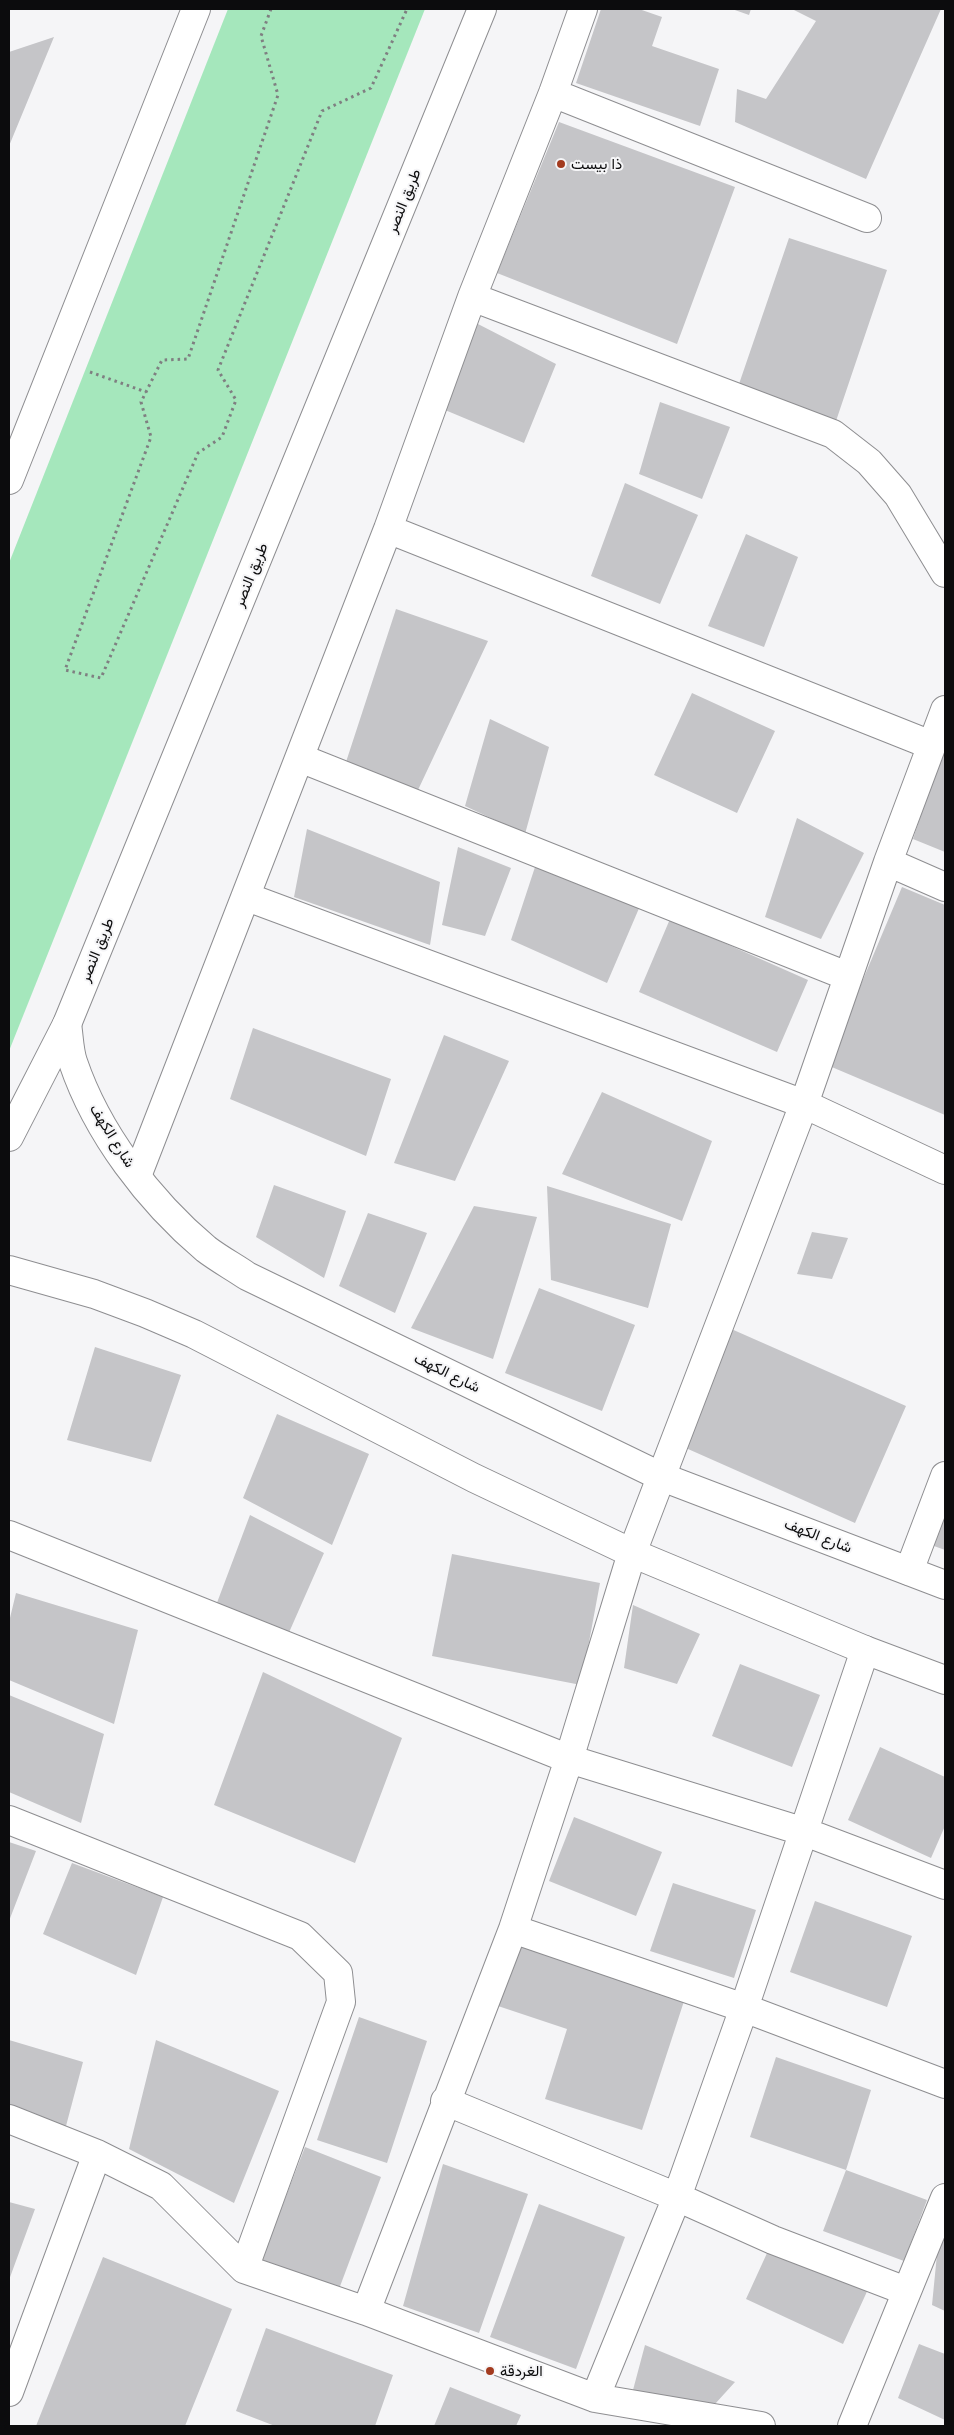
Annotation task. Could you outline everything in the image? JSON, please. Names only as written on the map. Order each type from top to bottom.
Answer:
[{"type":"street","points":[[11,468],[196,9]]},
{"type":"street","name":"طريق النصر","points":[[9,1137],[67,1024],[482,9]]},
{"type":"street","points":[[137,1176],[247,897],[388,528],[472,297],[583,9]]},
{"type":"street","points":[[552,93],[867,218]]},
{"type":"street","points":[[472,297],[833,434],[869,462],[898,495],[945,573]]},
{"type":"street","points":[[388,528],[931,745]]},
{"type":"street","points":[[366,2311],[445,2101],[513,1929],[569,1759],[632,1553],[804,1104],[847,976],[945,710]]},
{"type":"street","points":[[300,758],[847,976]]},
{"type":"street","points":[[888,862],[945,887]]},
{"type":"street","points":[[247,897],[804,1104],[945,1170]]},
{"type":"street","name":"شارع الكهف","points":[[67,1024],[73,1061],[90,1101],[112,1140],[137,1176],[170,1215],[201,1244],[247,1276],[662,1477],[945,1585]]},
{"type":"street","points":[[9,1270],[94,1294],[194,1334],[474,1478],[632,1553],[864,1650],[945,1680]]},
{"type":"street","points":[[909,1572],[945,1476]]},
{"type":"street","points":[[9,1535],[569,1759],[805,1832],[945,1885]]},
{"type":"street","points":[[595,2398],[678,2197],[805,1832],[864,1650]]},
{"type":"street","points":[[9,1820],[300,1936],[338,1973],[341,2002],[244,2269]]},
{"type":"street","points":[[513,1929],[744,2008],[945,2084]]},
{"type":"street","points":[[445,2101],[678,2197],[773,2240],[906,2291]]},
{"type":"street","points":[[9,2119],[97,2154],[161,2186],[244,2269],[366,2311],[595,2398],[761,2426]]},
{"type":"street","points":[[9,2392],[97,2154]]},
{"type":"street","points":[[852,2426],[945,2198]]},
{"type":"path","points":[[270,9],[261,36],[278,95],[188,359],[162,360],[141,402],[151,437],[65,670],[101,678],[198,453],[222,437],[236,400],[218,370],[322,111],[371,88],[407,9]]},
{"type":"path","points":[[56,360],[146,392]]},
{"type":"green space","points":[[228,9],[425,9],[9,1051],[9,563]]},
{"type":"building","points":[[601,9],[639,9],[662,17],[652,46],[719,69],[700,126],[576,83]]},
{"type":"building","points":[[732,9],[751,9],[749,15]]},
{"type":"building","points":[[792,9],[941,9],[866,179],[735,122],[737,89],[766,99],[816,21]]},
{"type":"building","points":[[54,37],[9,146],[9,52]]},
{"type":"building","points":[[559,122],[735,187],[677,344],[497,273]]},
{"type":"building","points":[[789,238],[887,270],[836,421],[739,384]]},
{"type":"building","points":[[476,323],[556,364],[524,443],[445,410]]},
{"type":"building","points":[[660,402],[730,427],[702,499],[639,474]]},
{"type":"building","points":[[625,483],[698,515],[660,604],[591,576]]},
{"type":"building","points":[[746,534],[798,557],[764,647],[708,626]]},
{"type":"building","points":[[396,609],[488,641],[418,790],[346,762]]},
{"type":"building","points":[[692,693],[775,731],[737,813],[654,775]]},
{"type":"building","points":[[490,719],[549,747],[525,834],[465,806]]},
{"type":"building","points":[[945,742],[945,852],[913,839]]},
{"type":"building","points":[[797,818],[864,853],[821,939],[765,917]]},
{"type":"building","points":[[307,829],[440,882],[430,945],[294,897]]},
{"type":"building","points":[[458,847],[511,868],[485,936],[442,925]]},
{"type":"building","points":[[535,867],[640,906],[607,983],[511,940]]},
{"type":"building","points":[[902,887],[945,905],[945,1115],[827,1065]]},
{"type":"building","points":[[670,919],[808,980],[777,1052],[639,992]]},
{"type":"building","points":[[253,1028],[391,1079],[366,1156],[230,1099]]},
{"type":"building","points":[[444,1035],[509,1061],[455,1181],[394,1163]]},
{"type":"building","points":[[602,1092],[712,1141],[682,1221],[562,1174]]},
{"type":"building","points":[[274,1185],[346,1211],[324,1278],[256,1237]]},
{"type":"building","points":[[547,1186],[671,1224],[648,1308],[551,1280]]},
{"type":"building","points":[[474,1206],[537,1217],[493,1359],[411,1328]]},
{"type":"building","points":[[368,1213],[427,1233],[395,1313],[339,1286]]},
{"type":"building","points":[[812,1232],[848,1238],[832,1279],[797,1274]]},
{"type":"building","points":[[539,1288],[635,1325],[602,1411],[505,1373]]},
{"type":"building","points":[[729,1328],[906,1406],[855,1523],[679,1445]]},
{"type":"building","points":[[95,1347],[181,1375],[151,1462],[67,1440]]},
{"type":"building","points":[[277,1414],[369,1454],[332,1545],[243,1498]]},
{"type":"building","points":[[945,1480],[945,1550],[923,1542]]},
{"type":"building","points":[[250,1515],[324,1553],[287,1637],[215,1608]]},
{"type":"building","points":[[452,1554],[600,1583],[581,1685],[432,1656]]},
{"type":"building","points":[[16,1593],[138,1630],[114,1724],[9,1680],[9,1622]]},
{"type":"building","points":[[633,1605],[700,1634],[677,1684],[624,1668]]},
{"type":"building","points":[[740,1664],[820,1695],[792,1767],[712,1736]]},
{"type":"building","points":[[263,1672],[402,1738],[355,1863],[214,1805]]},
{"type":"building","points":[[9,1695],[104,1734],[81,1823],[9,1792]]},
{"type":"building","points":[[880,1747],[945,1777],[945,1826],[931,1858],[848,1820]]},
{"type":"building","points":[[574,1817],[662,1852],[636,1916],[549,1881]]},
{"type":"building","points":[[9,1842],[36,1851],[9,1921]]},
{"type":"building","points":[[72,1863],[163,1897],[136,1975],[43,1934]]},
{"type":"building","points":[[673,1883],[756,1910],[734,1978],[650,1951]]},
{"type":"building","points":[[815,1901],[912,1936],[887,2007],[790,1972]]},
{"type":"building","points":[[520,1940],[686,1995],[642,2130],[545,2099],[567,2029],[498,2006]]},
{"type":"building","points":[[359,2017],[427,2041],[387,2163],[317,2140]]},
{"type":"building","points":[[9,2040],[83,2062],[66,2126],[9,2105]]},
{"type":"building","points":[[156,2040],[279,2091],[234,2203],[129,2149]]},
{"type":"building","points":[[776,2057],[871,2090],[846,2170],[750,2137]]},
{"type":"building","points":[[305,2147],[381,2177],[339,2289],[261,2261]]},
{"type":"building","points":[[443,2164],[528,2194],[479,2333],[403,2306]]},
{"type":"building","points":[[846,2170],[927,2200],[904,2261],[823,2231]]},
{"type":"building","points":[[9,2202],[35,2209],[9,2280]]},
{"type":"building","points":[[539,2204],[625,2237],[576,2369],[490,2337]]},
{"type":"building","points":[[945,2228],[945,2311],[932,2305],[938,2244]]},
{"type":"building","points":[[773,2240],[870,2285],[843,2344],[746,2299]]},
{"type":"building","points":[[103,2257],[232,2309],[185,2426],[36,2426]]},
{"type":"building","points":[[266,2328],[393,2375],[375,2426],[275,2426],[236,2411]]},
{"type":"building","points":[[919,2344],[945,2354],[945,2420],[898,2398]]},
{"type":"building","points":[[645,2345],[735,2382],[715,2404],[633,2390]]},
{"type":"building","points":[[450,2387],[521,2415],[516,2426],[434,2426]]},
{"type":"place","name":"ذا بيست","points":[[561,164]]},
{"type":"place","name":"الغردقة","points":[[490,2371]]}]
